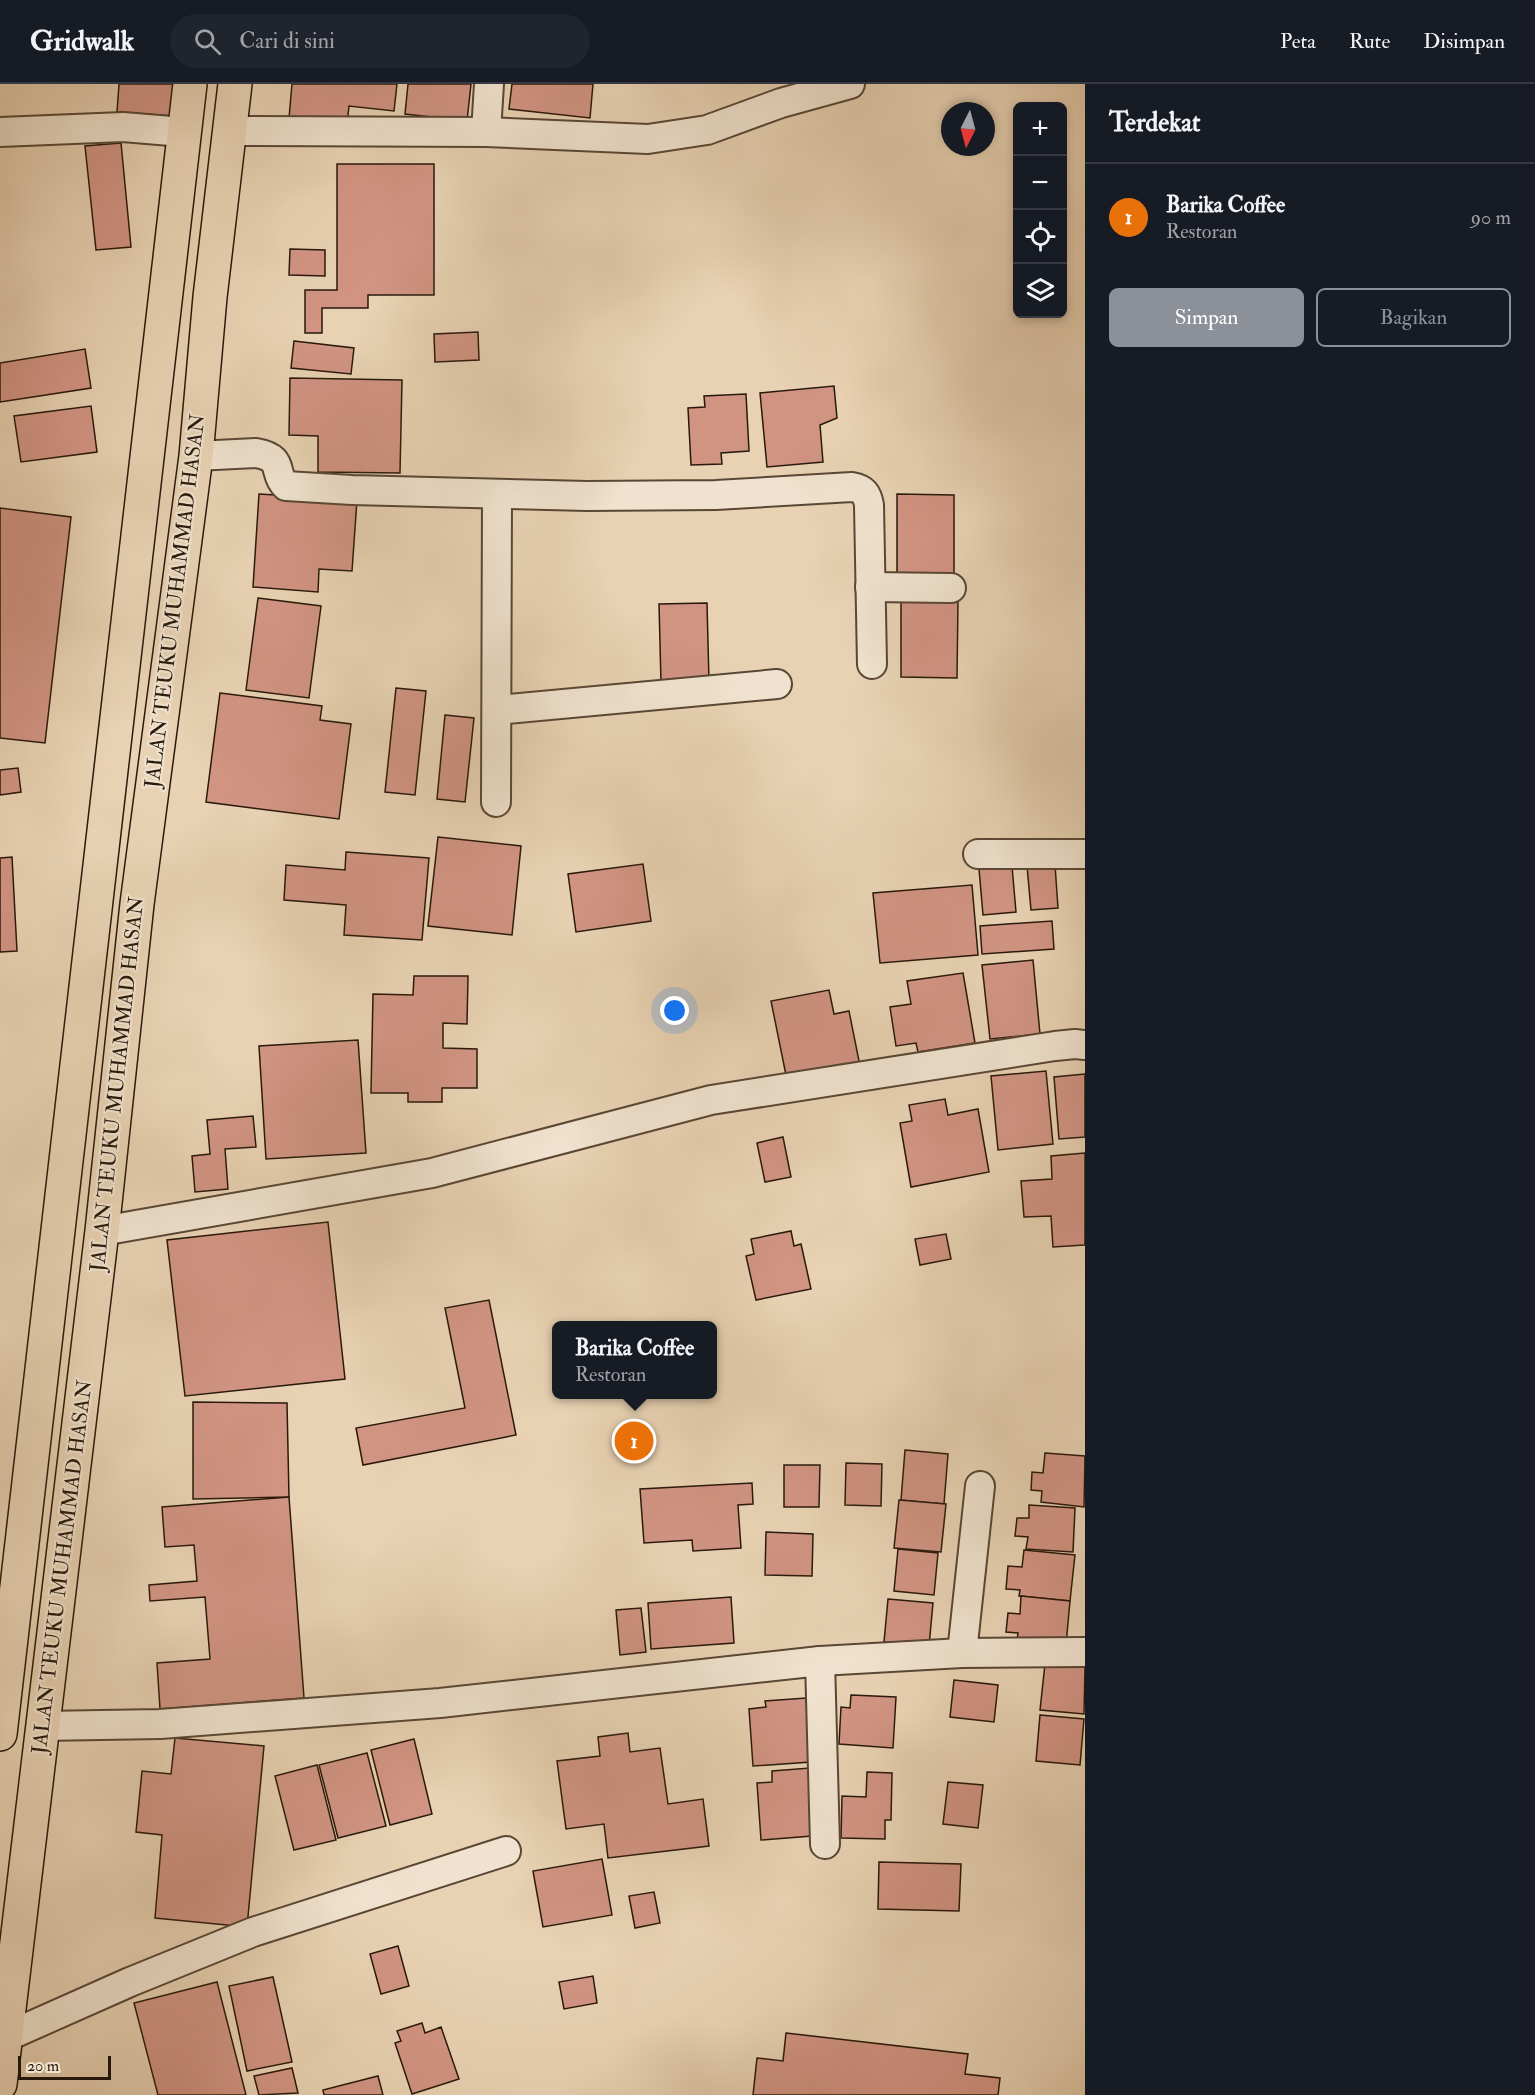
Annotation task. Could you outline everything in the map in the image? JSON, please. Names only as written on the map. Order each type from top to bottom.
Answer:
[{"type":"highway","name":"JALAN TEUKU MUHAMMAD HASAN","points":[[1,1723],[190,84]]},
{"type":"highway","name":"JALAN TEUKU MUHAMMAD HASAN","points":[[0,2084],[102,1231],[137,904],[196,456],[210,297],[235,84]]},
{"type":"highway","points":[[77,1059],[120,1059]]},
{"type":"street","points":[[486,132],[489,84]]},
{"type":"street","points":[[230,131],[486,132],[648,139],[707,130],[781,103],[850,84]]},
{"type":"street","points":[[0,132],[123,127],[183,132]]},
{"type":"street","points":[[196,456],[266,454],[275,461],[282,483],[290,487],[352,490],[454,491],[496,495],[716,495],[859,488],[867,497],[868,505],[872,664]]},
{"type":"street","points":[[496,495],[496,802]]},
{"type":"street","points":[[870,587],[951,588]]},
{"type":"street","points":[[497,710],[777,684]]},
{"type":"street","points":[[978,854],[1085,854]]},
{"type":"street","points":[[102,1231],[432,1173],[711,1100],[1055,1046],[1085,1045]]},
{"type":"street","points":[[962,1653],[980,1486]]},
{"type":"street","points":[[42,1726],[160,1724],[440,1703],[820,1661],[962,1653],[1085,1652]]},
{"type":"street","points":[[820,1661],[825,1844]]},
{"type":"street","points":[[6,2037],[130,1982],[252,1932],[506,1851]]},
{"type":"building","points":[[119,84],[185,84],[174,116],[117,112]]},
{"type":"building","points":[[292,84],[397,84],[394,111],[349,106],[347,124],[289,118]]},
{"type":"building","points":[[408,84],[471,84],[467,121],[405,114]]},
{"type":"building","points":[[512,84],[593,84],[590,118],[509,109]]},
{"type":"building","points":[[121,143],[131,247],[96,250],[85,146]]},
{"type":"building","points":[[337,164],[434,164],[434,295],[368,295],[368,308],[322,308],[322,333],[305,333],[305,290],[337,290]]},
{"type":"building","points":[[290,249],[325,250],[325,276],[289,275]]},
{"type":"building","points":[[478,332],[479,360],[435,362],[434,334]]},
{"type":"building","points":[[294,341],[354,348],[351,374],[291,368]]},
{"type":"building","points":[[85,349],[91,388],[0,402],[0,363]]},
{"type":"building","points":[[290,378],[402,380],[400,473],[318,472],[318,436],[289,435]]},
{"type":"building","points":[[834,386],[837,418],[820,425],[823,462],[767,467],[760,393]]},
{"type":"building","points":[[746,394],[749,451],[721,453],[722,464],[691,465],[688,408],[705,407],[704,396]]},
{"type":"building","points":[[91,406],[97,452],[21,462],[14,416]]},
{"type":"building","points":[[259,494],[357,500],[352,571],[319,569],[318,592],[253,587]]},
{"type":"building","points":[[897,494],[954,495],[954,579],[897,578]]},
{"type":"building","points":[[0,508],[71,517],[45,743],[0,738]]},
{"type":"building","points":[[258,598],[321,606],[309,698],[246,690]]},
{"type":"building","points":[[901,602],[958,602],[957,678],[901,677]]},
{"type":"building","points":[[707,603],[709,682],[661,683],[659,604]]},
{"type":"building","points":[[396,688],[426,691],[415,795],[385,792]]},
{"type":"building","points":[[220,693],[322,706],[320,720],[351,724],[339,819],[206,802]]},
{"type":"building","points":[[445,715],[474,718],[465,802],[437,799]]},
{"type":"building","points":[[18,768],[21,792],[0,795],[0,770]]},
{"type":"building","points":[[438,837],[521,846],[512,935],[428,926]]},
{"type":"building","points":[[346,852],[429,858],[422,940],[344,935],[346,905],[284,900],[286,865],[345,870]]},
{"type":"building","points":[[12,857],[17,951],[0,952],[0,858]]},
{"type":"building","points":[[643,864],[651,921],[576,932],[568,874]]},
{"type":"building","points":[[1055,865],[1058,908],[1031,910],[1027,866]]},
{"type":"building","points":[[1012,866],[1016,912],[983,915],[979,869]]},
{"type":"building","points":[[972,885],[978,955],[880,963],[873,893]]},
{"type":"building","points":[[1052,921],[1054,949],[982,954],[980,926]]},
{"type":"building","points":[[1033,960],[1040,1034],[990,1039],[982,965]]},
{"type":"building","points":[[963,973],[975,1043],[918,1052],[916,1043],[896,1046],[890,1007],[911,1004],[907,981]]},
{"type":"building","points":[[414,976],[468,976],[467,1024],[443,1023],[443,1048],[477,1049],[477,1088],[442,1088],[442,1102],[408,1102],[408,1093],[371,1093],[373,994],[413,995]]},
{"type":"building","points":[[829,990],[834,1014],[849,1011],[860,1066],[787,1080],[771,1001]]},
{"type":"building","points":[[358,1040],[366,1153],[266,1159],[259,1046]]},
{"type":"building","points":[[1046,1071],[1053,1144],[998,1150],[991,1076]]},
{"type":"building","points":[[1085,1074],[1085,1137],[1059,1139],[1054,1077]]},
{"type":"building","points":[[945,1099],[948,1115],[978,1109],[989,1172],[911,1187],[900,1123],[912,1121],[909,1105]]},
{"type":"building","points":[[253,1116],[256,1147],[225,1149],[228,1189],[195,1192],[192,1156],[210,1154],[207,1120]]},
{"type":"building","points":[[783,1137],[791,1177],[765,1182],[757,1143]]},
{"type":"building","points":[[1085,1153],[1085,1245],[1053,1247],[1051,1216],[1024,1217],[1021,1181],[1052,1179],[1051,1156]]},
{"type":"building","points":[[328,1222],[345,1379],[185,1396],[167,1240]]},
{"type":"building","points":[[791,1231],[794,1246],[801,1244],[811,1289],[756,1300],[746,1256],[754,1254],[751,1239]]},
{"type":"building","points":[[946,1234],[951,1259],[920,1265],[915,1239]]},
{"type":"building","points":[[489,1300],[516,1435],[363,1465],[356,1428],[465,1408],[445,1308]]},
{"type":"building","points":[[193,1402],[287,1403],[289,1497],[193,1499]]},
{"type":"building","points":[[905,1450],[948,1454],[944,1504],[901,1500]]},
{"type":"building","points":[[1045,1453],[1085,1456],[1084,1507],[1041,1502],[1042,1491],[1031,1490],[1032,1472],[1043,1473]]},
{"type":"building","points":[[846,1463],[882,1464],[881,1506],[845,1505]]},
{"type":"building","points":[[784,1465],[820,1465],[819,1507],[784,1507]]},
{"type":"building","points":[[752,1483],[753,1504],[738,1505],[741,1548],[693,1551],[692,1540],[644,1543],[640,1489]]},
{"type":"building","points":[[289,1497],[304,1698],[160,1709],[157,1663],[210,1659],[205,1597],[150,1601],[149,1585],[197,1581],[194,1545],[165,1547],[162,1507]]},
{"type":"building","points":[[899,1500],[946,1504],[941,1552],[894,1548]]},
{"type":"building","points":[[1029,1505],[1075,1508],[1073,1552],[1026,1549],[1028,1537],[1015,1536],[1017,1518],[1029,1518]]},
{"type":"building","points":[[766,1532],[813,1534],[812,1576],[765,1575]]},
{"type":"building","points":[[898,1549],[938,1553],[934,1595],[894,1591]]},
{"type":"building","points":[[1024,1550],[1075,1555],[1070,1601],[1019,1596],[1020,1590],[1006,1589],[1008,1566],[1022,1567]]},
{"type":"building","points":[[1021,1596],[1070,1601],[1066,1645],[1017,1640],[1018,1633],[1006,1632],[1008,1613],[1020,1614]]},
{"type":"building","points":[[731,1597],[734,1643],[651,1649],[648,1603]]},
{"type":"building","points":[[888,1599],[933,1603],[929,1646],[884,1642]]},
{"type":"building","points":[[641,1608],[646,1652],[620,1655],[616,1610]]},
{"type":"building","points":[[1045,1664],[1085,1667],[1084,1714],[1040,1710]]},
{"type":"building","points":[[954,1680],[998,1685],[994,1722],[950,1717]]},
{"type":"building","points":[[851,1695],[896,1697],[893,1748],[839,1744],[841,1707],[850,1708]]},
{"type":"building","points":[[806,1698],[811,1762],[753,1766],[749,1709],[766,1707],[765,1701]]},
{"type":"building","points":[[1040,1715],[1084,1719],[1080,1765],[1036,1761]]},
{"type":"building","points":[[628,1733],[630,1752],[660,1748],[668,1804],[703,1799],[709,1846],[608,1858],[604,1824],[566,1829],[557,1761],[600,1756],[598,1737]]},
{"type":"building","points":[[175,1738],[264,1746],[247,1927],[155,1918],[162,1835],[136,1832],[142,1771],[171,1774]]},
{"type":"building","points":[[414,1739],[432,1814],[390,1825],[371,1750]]},
{"type":"building","points":[[367,1753],[386,1826],[338,1838],[319,1765]]},
{"type":"building","points":[[317,1765],[336,1840],[294,1850],[275,1776]]},
{"type":"building","points":[[810,1768],[812,1836],[761,1840],[757,1783],[772,1782],[772,1771]]},
{"type":"building","points":[[867,1772],[892,1773],[891,1820],[885,1820],[885,1839],[841,1838],[842,1796],[866,1797]]},
{"type":"building","points":[[948,1782],[983,1785],[978,1828],[943,1824]]},
{"type":"building","points":[[602,1859],[612,1915],[543,1927],[533,1871]]},
{"type":"building","points":[[879,1862],[961,1864],[959,1911],[878,1909]]},
{"type":"building","points":[[654,1892],[660,1923],[635,1928],[629,1896]]},
{"type":"building","points":[[398,1946],[409,1986],[381,1994],[370,1954]]},
{"type":"building","points":[[593,1976],[597,2003],[564,2009],[559,1982]]},
{"type":"building","points":[[273,1977],[292,2062],[247,2071],[229,1986]]},
{"type":"building","points":[[217,1982],[246,2095],[158,2095],[134,2003]]},
{"type":"building","points":[[422,2023],[425,2033],[441,2027],[459,2079],[412,2094],[395,2043],[401,2041],[397,2031]]},
{"type":"building","points":[[786,2033],[968,2054],[965,2074],[1000,2078],[998,2095],[753,2095],[757,2058],[783,2061]]},
{"type":"building","points":[[292,2068],[298,2093],[259,2095],[254,2076]]},
{"type":"building","points":[[378,2076],[383,2095],[324,2095],[323,2090]]},
{"type":"place","name":"Barika Coffee","points":[[634,1441]]}]
